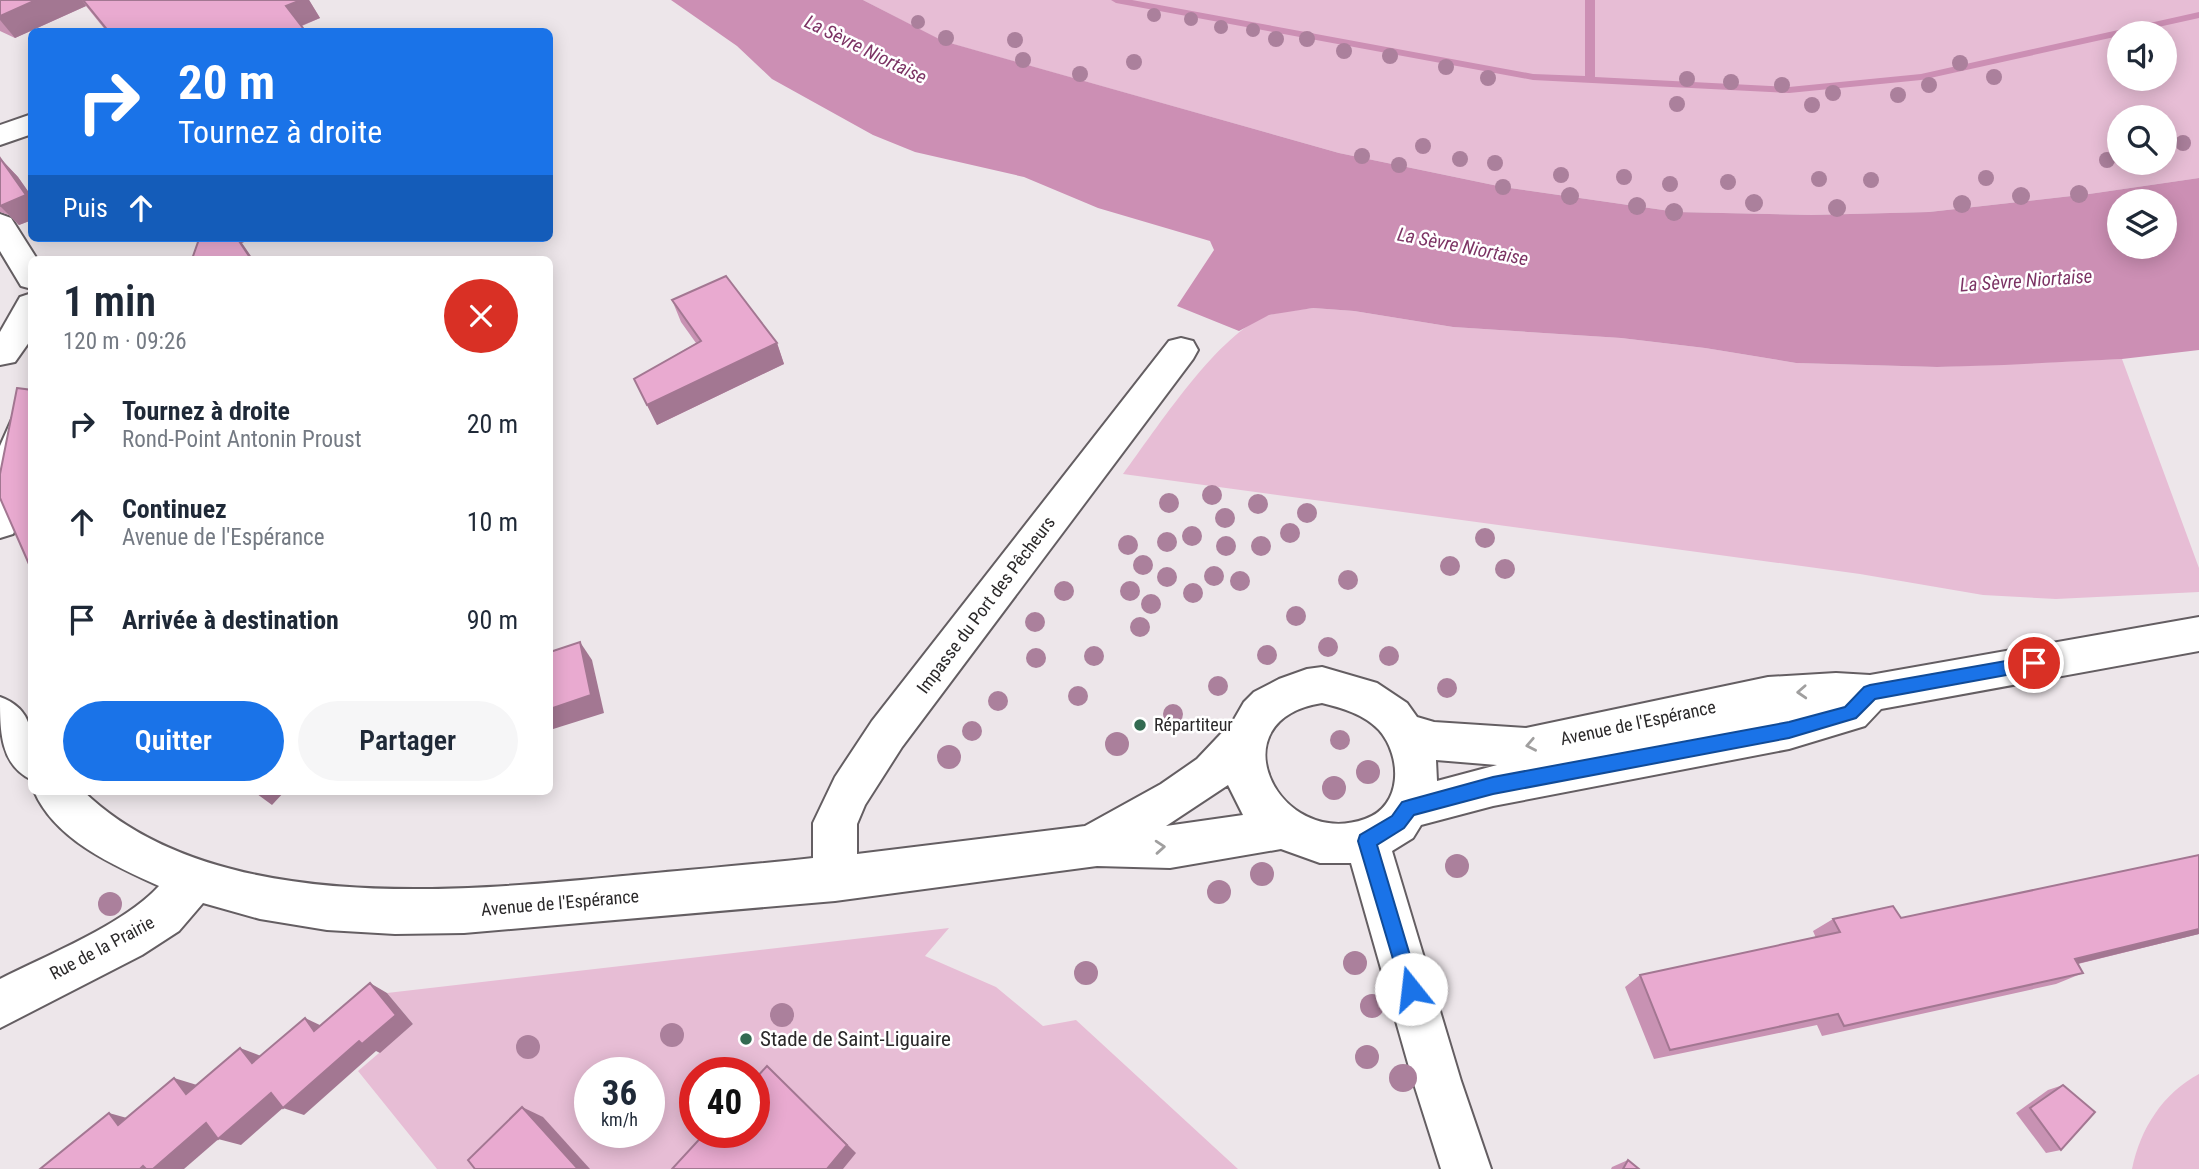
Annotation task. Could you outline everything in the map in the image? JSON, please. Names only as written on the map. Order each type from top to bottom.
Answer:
[{"type":"street","points":[[0,136],[28,124]]},
{"type":"street","points":[[0,225],[28,271]]},
{"type":"street","points":[[12,358],[28,316]]},
{"type":"street","name":"Impasse du Port des Pêcheurs","points":[[835,879],[835,823],[850,791],[880,746],[1181,350]]},
{"type":"street","points":[[0,523],[18,445],[28,420]]},
{"type":"street","name":"Avenue de l'Espérance","points":[[1407,733],[1434,741],[1478,746],[1526,747],[1768,695],[1836,691],[1870,693],[2199,634]]},
{"type":"street","points":[[1322,685],[1362,693],[1380,704],[1407,733],[1415,752],[1418,772],[1416,791],[1409,808],[1398,822],[1367,841],[1346,845],[1325,844],[1304,838],[1285,828],[1266,813],[1253,795],[1245,775],[1247,734],[1256,717],[1268,704],[1303,687],[1322,685]]},
{"type":"street","name":"Avenue de l'Espérance","points":[[1409,808],[1493,786],[1789,730],[1850,713],[1870,693]]},
{"type":"street","points":[[0,715],[28,755]]},
{"type":"street","name":"Avenue de l'Espérance","points":[[1092,845],[1176,798],[1212,773],[1247,734]]},
{"type":"street","name":"Avenue de l'Espérance","points":[[58,795],[105,836],[194,880],[261,896],[388,912],[445,912],[554,905],[835,879],[1092,845],[1151,848],[1198,844],[1285,828]]},
{"type":"street","points":[[1367,841],[1466,1169]]},
{"type":"street","name":"Rue de la Prairie","points":[[0,1004],[126,939],[163,915],[194,880]]},
{"type":"shaded area","points":[[671,0],[863,0],[943,41],[1339,153],[1503,187],[1677,212],[1811,215],[1929,212],[2107,191],[2107,259],[2177,259],[2177,189],[2123,189],[2199,178],[2199,350],[2122,359],[2004,365],[1937,367],[1796,363],[1621,338],[1453,327],[1354,311],[1313,308],[1269,315],[1239,331],[1177,306],[1214,250],[1210,241],[1098,208],[1024,177],[915,152],[873,135],[772,79],[737,46]]},
{"type":"shaded area","points":[[863,0],[2199,0],[2199,178],[2107,189],[2107,191],[2089,194],[1929,212],[1811,215],[1677,212],[1503,187],[1339,153],[942,41]]},
{"type":"shaded area","points":[[1313,308],[1354,311],[1453,327],[1621,338],[1796,363],[1937,367],[2122,359],[2199,568],[2199,592],[2056,599],[1983,595],[1860,574],[1123,474],[1190,384],[1230,340],[1269,315]]},
{"type":"shaded area","name":"Stade de Saint-Liguaire","points":[[949,928],[925,956],[996,987],[1043,1026],[1076,1020],[1238,1169],[437,1169],[358,1071],[413,1024],[387,993]]},
{"type":"shaded area","points":[[2199,1074],[2199,1169],[2132,1169],[2141,1140],[2155,1114],[2174,1091]]},
{"type":"building","points":[[0,0],[36,0],[0,16]]},
{"type":"building","points":[[83,0],[301,0],[286,6],[303,28],[106,28]]},
{"type":"building","points":[[0,158],[26,195],[0,206]]},
{"type":"building","points":[[198,242],[240,242],[249,256],[193,256]]},
{"type":"building","points":[[726,276],[777,343],[647,405],[634,379],[701,341],[672,300]]},
{"type":"building","points":[[17,388],[28,389],[28,562],[0,498],[0,474]]},
{"type":"building","points":[[580,642],[591,695],[553,708],[553,651]]},
{"type":"building","points":[[2199,855],[2199,929],[2075,959],[2083,973],[1844,1026],[1838,1014],[1670,1050],[1640,975],[1840,932],[1833,919],[1893,906],[1901,918]]},
{"type":"building","points":[[370,983],[396,1015],[362,1044],[359,1041],[283,1108],[271,1093],[218,1139],[206,1123],[153,1169],[143,1166],[140,1169],[40,1169],[109,1113],[118,1125],[174,1078],[186,1094],[240,1048],[252,1063],[305,1018],[314,1031]]},
{"type":"building","points":[[770,1069],[847,1145],[827,1169],[672,1169],[691,1148],[770,1148]]},
{"type":"building","points":[[2063,1085],[2095,1112],[2061,1150],[2030,1108]]},
{"type":"building","points":[[522,1107],[578,1169],[475,1169],[468,1160]]},
{"type":"building","points":[[1628,1160],[1639,1169],[1623,1169]]},
{"type":"waterway","points":[[1116,0],[1533,77],[1590,80]]},
{"type":"waterway","points":[[1590,0],[1590,80]]},
{"type":"waterway","points":[[1590,80],[1789,90],[1921,77],[2199,15]]},
{"type":"place","name":"Répartiteur","points":[[1140,725]]},
{"type":"place","name":"Stade de Saint-Liguaire","points":[[746,1039]]},
{"type":"route","points":[[1411,989],[1367,841],[1398,822],[1409,808],[1493,786],[1789,730],[1850,713],[1870,693],[2034,663]]},
{"type":"water label","name":"La Sèvre Niortaise","points":[[866,49]]},
{"type":"water label","name":"La Sèvre Niortaise","points":[[1463,246]]},
{"type":"water label","name":"La Sèvre Niortaise","points":[[2026,280]]}]
